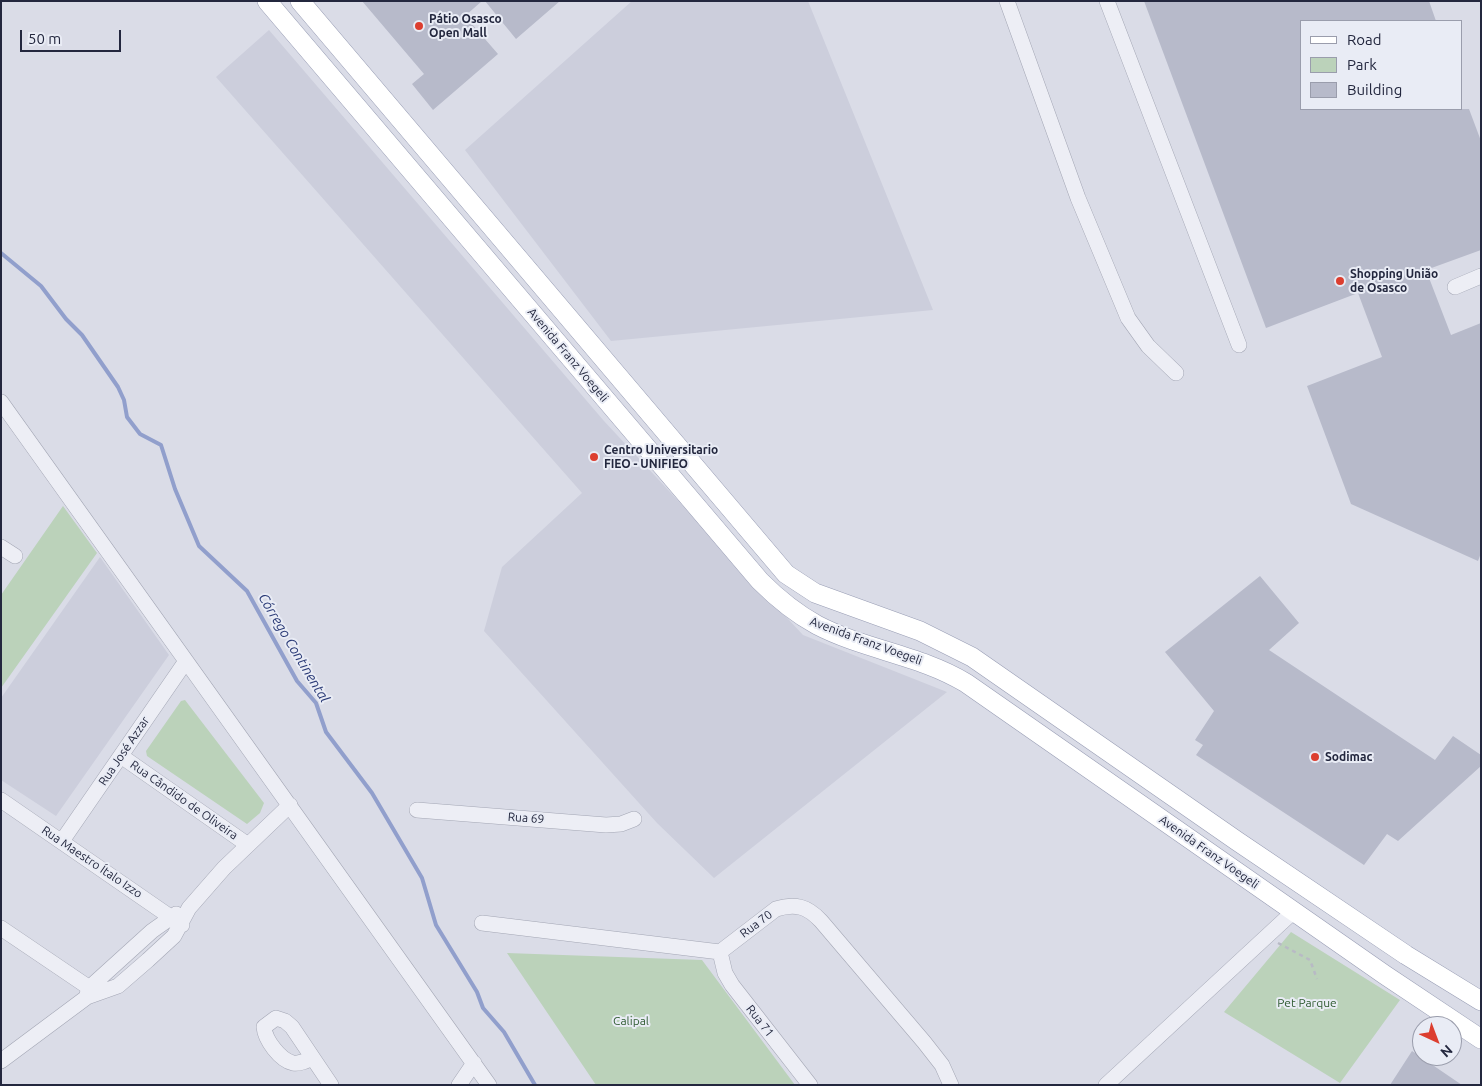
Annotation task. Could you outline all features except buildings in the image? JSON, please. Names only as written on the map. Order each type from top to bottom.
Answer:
[{"type":"main road","name":"Avenida Franz Voegeli","points":[[266,1],[760,581],[801,616],[829,630],[932,665],[951,674],[1001,706],[1293,912],[1481,1039]]},
{"type":"main road","name":"Avenida Franz Voegeli","points":[[300,1],[770,558],[786,574],[815,594],[920,631],[952,645],[1406,955],[1481,1001]]},
{"type":"main road","points":[[801,616],[815,594]]},
{"type":"main road","points":[[829,630],[828,616],[834,601]]},
{"type":"main road","points":[[1001,706],[1034,722],[1051,722],[1059,718]]},
{"type":"main road","points":[[1385,975],[1397,968],[1406,955]]},
{"type":"street","points":[[1007,1],[1078,198],[1128,318],[1138,334],[1176,373]]},
{"type":"street","points":[[1107,1],[1239,345]]},
{"type":"street","points":[[1456,287],[1481,276]]},
{"type":"street","points":[[1,402],[490,1085]]},
{"type":"street","points":[[1,418],[25,434]]},
{"type":"street","points":[[1,547],[15,556]]},
{"type":"street","name":"Rua José Azzar","points":[[62,841],[186,661]]},
{"type":"street","name":"Rua Cândido de Oliveira","points":[[121,756],[248,844]]},
{"type":"street","name":"Rua Maestro Ítalo Izzo","points":[[1,800],[175,921]]},
{"type":"street","points":[[2,1056],[91,994],[118,986],[164,946],[175,921],[224,868],[290,805]]},
{"type":"street","name":"Rua 69","points":[[417,810],[606,825],[621,824],[634,819]]},
{"type":"street","name":"Rua 70","points":[[720,952],[776,909],[796,906],[812,911],[924,1042],[942,1065],[951,1085]]},
{"type":"street","points":[[1106,1085],[1293,912]]},
{"type":"street","points":[[482,923],[720,952]]},
{"type":"street","points":[[1,928],[91,994]]},
{"type":"street","name":"Rua 71","points":[[720,952],[725,974],[732,985],[810,1085]]},
{"type":"street","points":[[312,1058],[331,1085]]},
{"type":"street","points":[[459,1085],[474,1063]]},
{"type":"path","points":[[1265,938],[1288,947],[1310,960],[1317,978]]},
{"type":"shaded area","points":[[632,1],[808,1],[933,310],[611,341],[465,150]]},
{"type":"shaded area","name":"Centro Universitario FIEO - UNIFIEO","points":[[269,30],[604,421],[803,635],[947,692],[714,878],[657,823],[484,631],[502,567],[582,493],[216,77]]},
{"type":"shaded area","points":[[100,557],[169,655],[56,816],[1,780],[1,698]]},
{"type":"green space","points":[[63,506],[97,553],[1,688],[1,595]]},
{"type":"green space","points":[[185,700],[264,803],[260,813],[247,824],[147,756],[146,751],[181,701]]},
{"type":"green space","name":"Pet Parque","points":[[1291,932],[1400,1000],[1340,1083],[1224,1012]]},
{"type":"green space","name":"Calipal","points":[[507,953],[702,960],[795,1085],[596,1085]]},
{"type":"waterway","name":"Córrego Continental","points":[[1,253],[41,286],[66,319],[82,335],[118,387],[124,400],[127,417],[140,434],[161,445],[175,489],[199,546],[247,591],[297,681],[316,703],[326,732],[372,793],[422,878],[436,925],[477,992],[483,1008],[504,1032],[535,1085]]},
{"type":"place","name":"Pátio Osasco Open Mall","points":[[419,26]]},
{"type":"place","name":"Shopping União de Osasco","points":[[1340,281]]},
{"type":"place","name":"Centro Universitario FIEO - UNIFIEO","points":[[594,457]]},
{"type":"place","name":"Sodimac","points":[[1315,757]]}]
